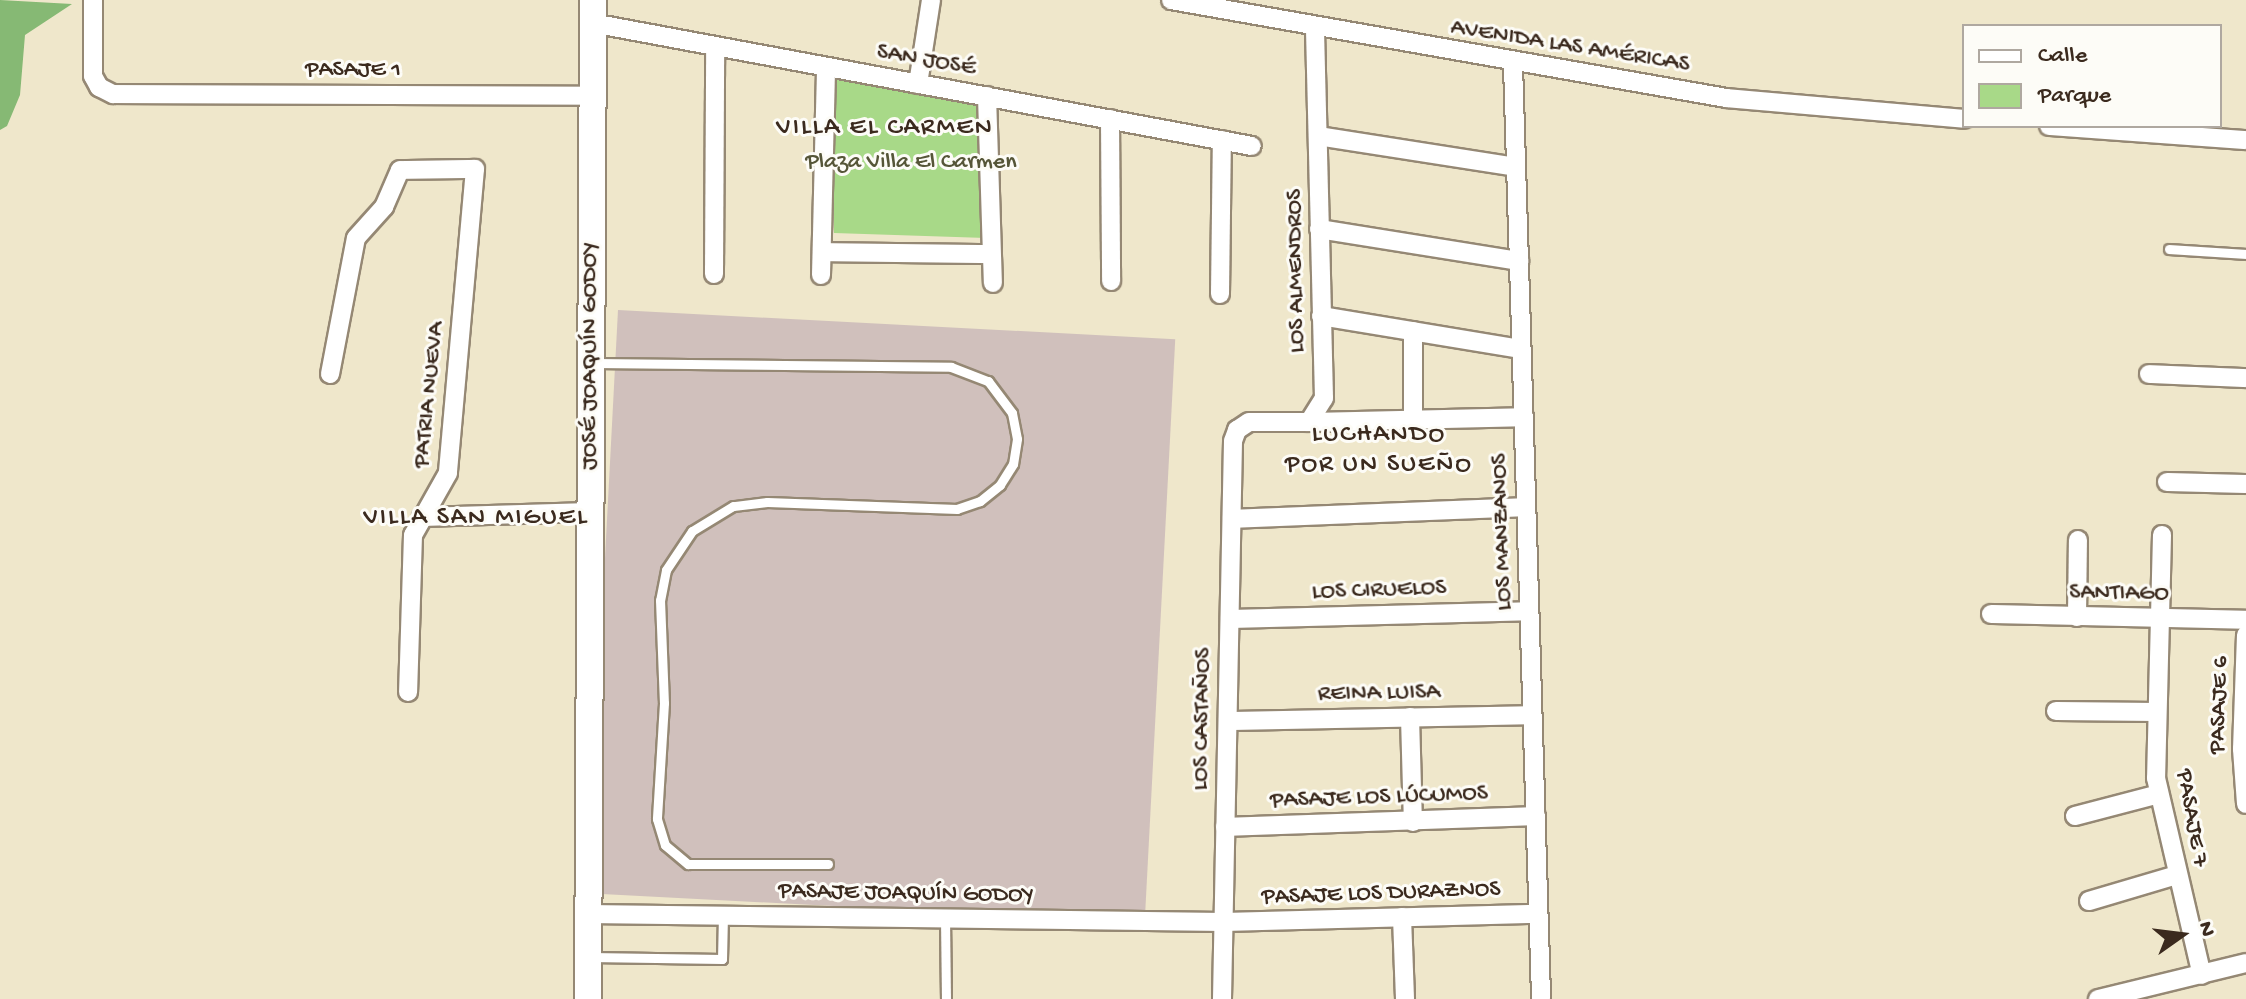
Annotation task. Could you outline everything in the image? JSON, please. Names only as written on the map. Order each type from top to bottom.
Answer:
[{"type":"street","name":"PASAJE 1","points":[[93,0],[93,76],[99,87],[113,94],[592,96]]},
{"type":"street","points":[[918,84],[931,0]]},
{"type":"street","name":"AVENIDA LAS AMÉRICAS","points":[[1171,0],[1513,64],[1777,105],[1962,119]]},
{"type":"street","name":"SAN JOSÉ","points":[[593,11],[715,47],[1252,146]]},
{"type":"street","name":"JOSÉ JOAQUÍN GODOY","points":[[588,999],[593,11]]},
{"type":"street","name":"LOS ALMENDROS","points":[[1309,422],[1321,411],[1324,398],[1315,27]]},
{"type":"street","points":[[714,274],[715,47]]},
{"type":"street","name":"LOS MANZANOS","points":[[1513,64],[1541,999]]},
{"type":"street","points":[[821,275],[826,68]]},
{"type":"street","points":[[987,96],[993,283]]},
{"type":"street","points":[[1110,119],[1111,281]]},
{"type":"street","points":[[2077,128],[2246,140]]},
{"type":"street","points":[[1318,136],[1516,167]]},
{"type":"street","points":[[1220,294],[1222,140]]},
{"type":"street","name":"PATRIA NUEVA","points":[[330,374],[356,238],[384,207],[400,170],[475,169],[448,473],[413,535],[408,692]]},
{"type":"street","points":[[1319,229],[1519,261]]},
{"type":"street","points":[[822,252],[991,254]]},
{"type":"street","points":[[1321,316],[1521,349]]},
{"type":"street","points":[[1413,331],[1413,420]]},
{"type":"street","points":[[2149,374],[2246,378]]},
{"type":"street","points":[[1309,422],[1524,417]]},
{"type":"street","name":"LOS CASTAÑOS","points":[[1222,999],[1233,441],[1240,426],[1249,422],[1309,422]]},
{"type":"street","points":[[2167,482],[2246,484]]},
{"type":"street","points":[[1232,519],[1526,507]]},
{"type":"street","points":[[422,517],[589,512]]},
{"type":"street","name":"PASAJE 7","points":[[2162,535],[2157,712],[2159,794],[2202,975]]},
{"type":"street","points":[[2077,617],[2078,540]]},
{"type":"street","name":"LOS CIRUELOS","points":[[1230,619],[1529,611]]},
{"type":"street","name":"SANTIAGO","points":[[1991,614],[2246,620]]},
{"type":"street","name":"PASAJE 6","points":[[2246,635],[2242,776],[2246,804]]},
{"type":"street","points":[[2056,711],[2157,712]]},
{"type":"street","name":"REINA LUISA","points":[[1228,721],[1532,715]]},
{"type":"street","points":[[1410,717],[1413,822]]},
{"type":"street","points":[[2075,816],[2159,794]]},
{"type":"street","name":"PASAJE LOS LÚCUMOS","points":[[1225,827],[1536,816]]},
{"type":"street","points":[[2089,901],[2177,875]]},
{"type":"street","name":"PASAJE JOAQUÍN GODOY","points":[[587,914],[1224,922]]},
{"type":"street","name":"PASAJE LOS DURAZNOS","points":[[1224,922],[1538,914]]},
{"type":"street","points":[[1402,917],[1405,999]]},
{"type":"street","points":[[2098,999],[2246,963]]},
{"type":"lane","points":[[2169,249],[2246,254]]},
{"type":"lane","points":[[590,363],[951,367],[988,381],[1012,413],[1017,439],[1013,464],[1000,485],[980,501],[957,509],[741,505],[718,513],[692,531],[666,570],[660,600],[664,703],[657,819],[665,845],[688,864],[828,864]]},
{"type":"lane","points":[[587,957],[722,959],[723,915]]},
{"type":"lane","points":[[945,918],[946,999]]},
{"type":"shaded area","points":[[618,310],[1175,339],[1145,922],[587,893]]},
{"type":"green space","points":[[0,0],[72,4],[25,35],[20,95],[7,126],[0,130]]},
{"type":"green space","name":"Plaza Villa El Carmen","points":[[834,76],[986,102],[986,238],[834,233]]},
{"type":"district","name":"VILLA EL CARMEN","points":[[885,129]]},
{"type":"district","name":"LUCHANDO POR UN SUEÑO","points":[[1379,451]]},
{"type":"district","name":"VILLA SAN MIGUEL","points":[[476,519]]}]
